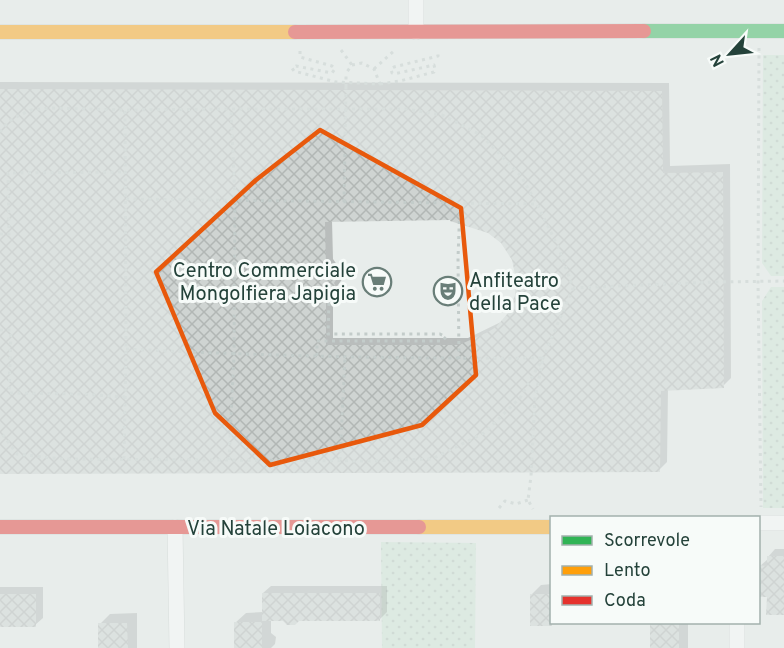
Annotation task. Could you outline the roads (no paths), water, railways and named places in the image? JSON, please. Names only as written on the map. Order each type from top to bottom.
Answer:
[{"type":"street","points":[[416,0],[416,32]]},
{"type":"street","points":[[0,32],[784,31]]},
{"type":"street","points":[[760,523],[784,523]]},
{"type":"street","name":"Via Natale Loiacono","points":[[0,527],[550,527]]},
{"type":"street","points":[[175,528],[177,648]]},
{"type":"street","points":[[737,624],[737,648]]},
{"type":"place","name":"Centro Commerciale Mongolfiera Japigia","points":[[377,282]]},
{"type":"place","name":"Anfiteatro della Pace","points":[[448,291]]}]
